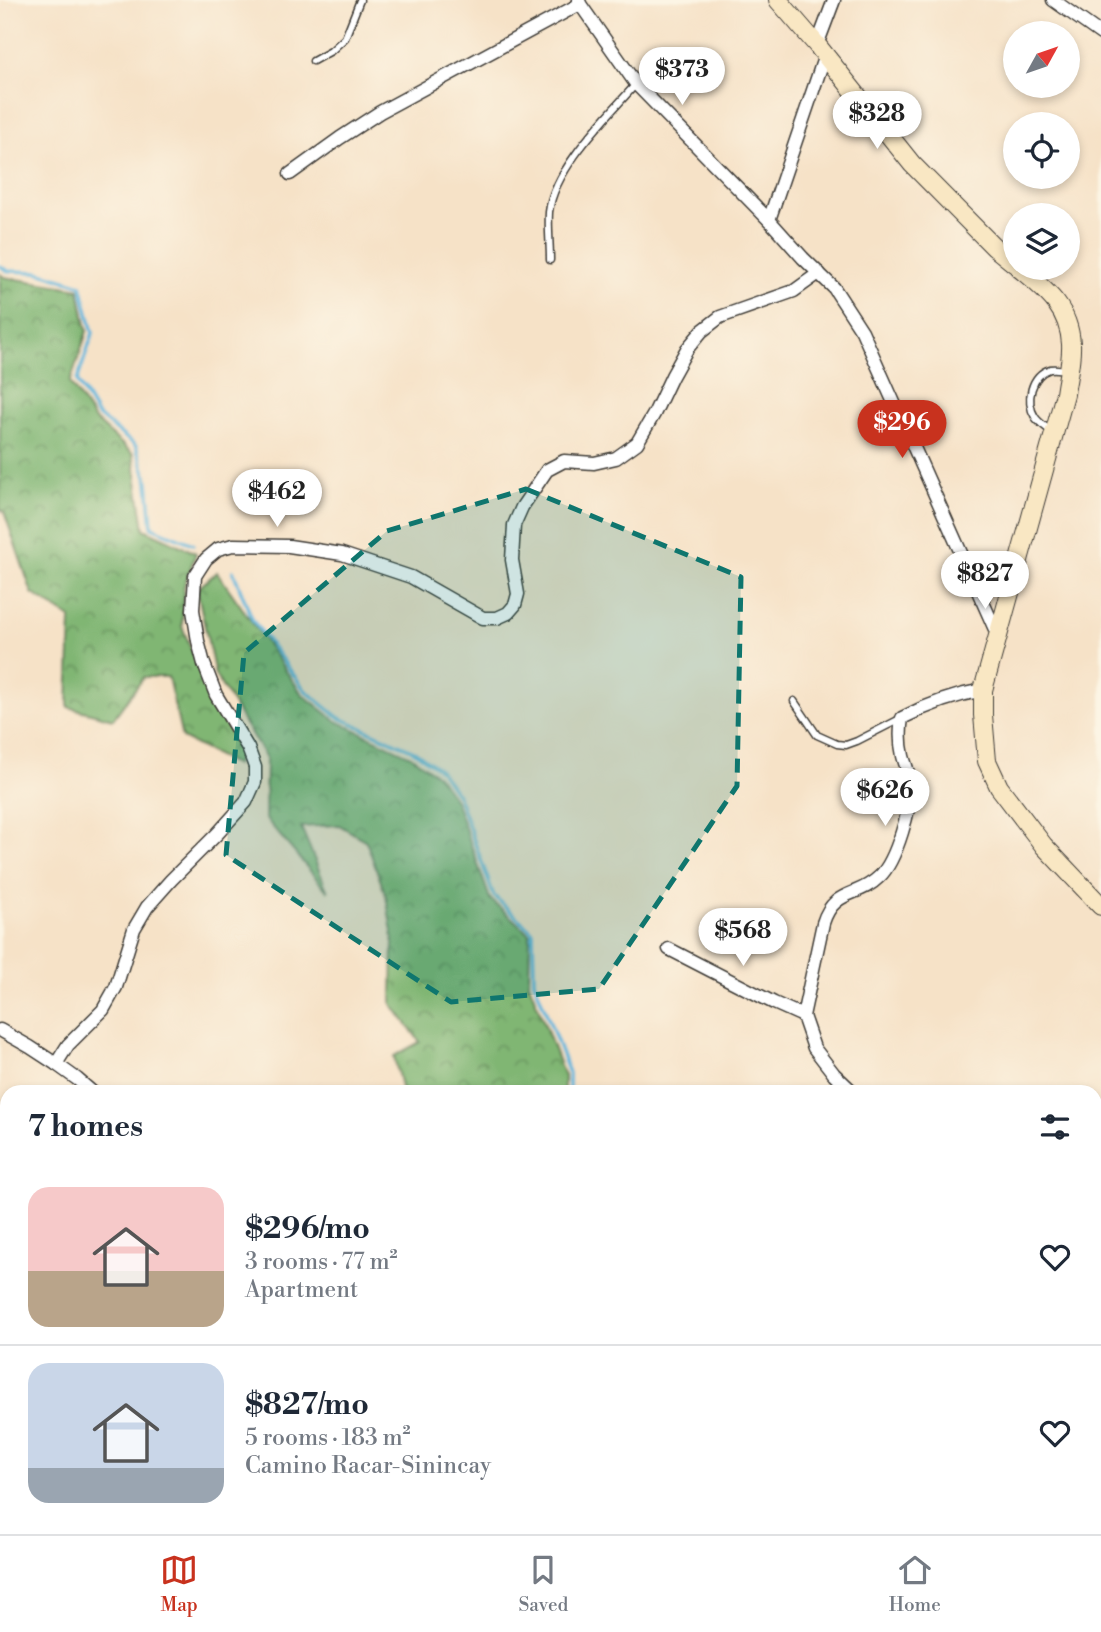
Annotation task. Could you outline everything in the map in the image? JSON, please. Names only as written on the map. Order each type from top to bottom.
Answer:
[{"type":"street","points":[[779,0],[912,164],[1003,254]]},
{"type":"street","points":[[769,220],[834,0]]},
{"type":"street","points":[[1053,0],[1101,34]]},
{"type":"street","points":[[290,174],[380,112],[580,2],[636,84],[834,288],[862,331],[998,636]]},
{"type":"street","points":[[56,1064],[68,1045],[103,1010],[117,987],[134,929],[147,907],[246,802],[256,782],[255,766],[248,748],[216,695],[198,640],[193,610],[195,576],[206,559],[218,549],[242,545],[289,546],[342,554],[411,577],[483,618],[497,618],[508,613],[516,605],[518,594],[512,560],[514,525],[522,507],[547,470],[564,461],[594,463],[616,457],[637,443],[687,349],[702,331],[720,317],[793,290],[819,273]]},
{"type":"street","points":[[1034,280],[1047,291],[1066,317],[1072,345],[1065,394],[983,690],[986,761],[999,787],[1044,846],[1101,906]]},
{"type":"street","points":[[846,1085],[814,1048],[803,1016],[827,912],[834,902],[867,886],[880,876],[891,860],[908,814],[911,782],[902,754],[902,718],[964,693],[983,690]]},
{"type":"street","points":[[669,949],[803,1016]]},
{"type":"street","points":[[0,1030],[30,1046],[84,1085]]},
{"type":"lane","points":[[313,61],[331,51],[345,38],[360,0]]},
{"type":"lane","points":[[550,260],[550,209],[561,176],[577,151],[636,84]]},
{"type":"lane","points":[[1054,433],[1036,418],[1029,398],[1035,381],[1043,372],[1053,369],[1068,371]]},
{"type":"lane","points":[[794,701],[817,735],[846,745],[902,718]]},
{"type":"highlighted area","points":[[526,489],[741,577],[737,786],[599,989],[451,1002],[226,855],[244,653],[387,531]]},
{"type":"green space","points":[[0,274],[4,277],[79,289],[87,331],[70,383],[95,420],[133,454],[144,529],[196,553],[184,586],[182,626],[210,697],[240,751],[236,765],[182,738],[168,677],[144,677],[113,719],[68,707],[71,618],[32,593],[4,512],[0,509]]},
{"type":"green space","points":[[217,572],[302,694],[336,721],[411,756],[437,775],[455,800],[490,899],[530,934],[529,983],[564,1076],[564,1085],[400,1085],[394,1056],[420,1042],[392,1004],[393,938],[386,896],[366,841],[339,825],[301,827],[328,892],[265,818],[266,758],[215,675],[197,589]]},
{"type":"waterway","points":[[0,266],[8,271],[38,272],[81,285],[93,333],[77,381],[97,415],[136,446],[148,482],[152,527],[193,544]]},
{"type":"waterway","points":[[233,571],[253,621],[305,690],[338,717],[414,751],[440,770],[458,796],[494,896],[533,932],[534,981],[569,1073],[569,1085]]}]
